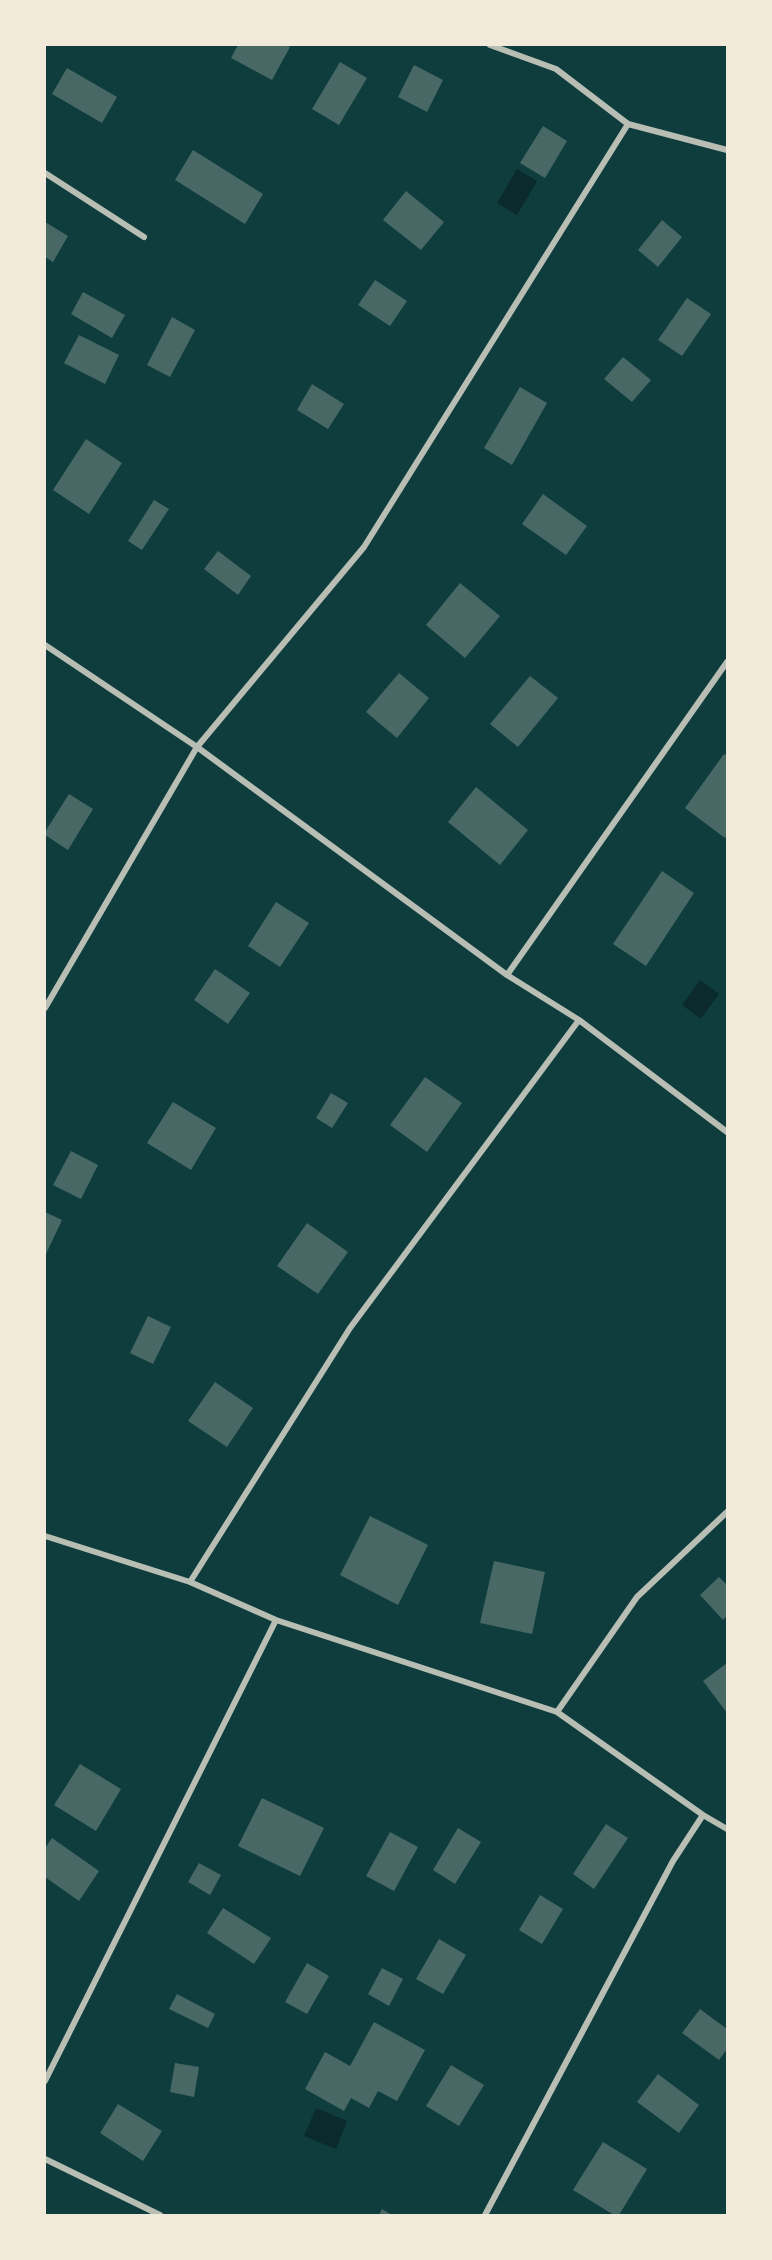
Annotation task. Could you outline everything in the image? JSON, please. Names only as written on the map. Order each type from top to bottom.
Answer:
[{"type":"street","points":[[490,45],[556,69],[628,124],[727,150]]},
{"type":"street","points":[[45,1008],[197,747],[364,547],[628,124]]},
{"type":"street","points":[[45,173],[144,237]]},
{"type":"street","points":[[45,645],[197,747],[507,975],[579,1020],[727,1132]]},
{"type":"street","points":[[507,975],[727,662]]},
{"type":"street","points":[[190,1582],[350,1328],[579,1020]]},
{"type":"street","points":[[557,1712],[637,1598],[727,1512]]},
{"type":"street","points":[[45,1536],[190,1582],[276,1620],[557,1712],[703,1815],[727,1829]]},
{"type":"street","points":[[45,2081],[276,1620]]},
{"type":"street","points":[[485,2215],[673,1860],[703,1815]]},
{"type":"street","points":[[45,2159],[160,2215]]},
{"type":"water","points":[[517,169],[537,181],[517,215],[497,203]]},
{"type":"water","points":[[700,980],[719,994],[701,1019],[682,1005]]},
{"type":"water","points":[[316,2108],[347,2121],[336,2149],[304,2136]]},
{"type":"building","points":[[238,45],[286,45],[290,47],[272,80],[231,58]]},
{"type":"building","points":[[340,62],[367,78],[339,125],[312,109]]},
{"type":"building","points":[[414,65],[443,80],[427,112],[398,97]]},
{"type":"building","points":[[67,68],[117,97],[102,123],[52,94]]},
{"type":"building","points":[[543,126],[567,141],[545,178],[520,163]]},
{"type":"building","points":[[193,150],[263,194],[245,224],[175,180]]},
{"type":"building","points":[[406,191],[444,222],[421,250],[383,220]]},
{"type":"building","points":[[662,220],[682,237],[658,267],[638,250]]},
{"type":"building","points":[[45,222],[68,236],[53,262],[45,257]]},
{"type":"building","points":[[375,280],[407,301],[390,326],[358,305]]},
{"type":"building","points":[[83,292],[125,315],[112,338],[71,314]]},
{"type":"building","points":[[687,298],[711,314],[682,356],[658,340]]},
{"type":"building","points":[[172,317],[195,330],[170,377],[147,365]]},
{"type":"building","points":[[79,335],[119,355],[105,384],[64,363]]},
{"type":"building","points":[[623,357],[651,380],[632,402],[604,379]]},
{"type":"building","points":[[312,384],[344,404],[328,429],[297,410]]},
{"type":"building","points":[[520,387],[547,403],[512,465],[484,448]]},
{"type":"building","points":[[86,439],[122,463],[89,514],[53,490]]},
{"type":"building","points":[[543,494],[587,526],[566,555],[522,524]]},
{"type":"building","points":[[154,500],[169,509],[142,550],[128,541]]},
{"type":"building","points":[[218,551],[251,576],[238,595],[204,569]]},
{"type":"building","points":[[460,583],[500,616],[465,658],[426,625]]},
{"type":"building","points":[[399,673],[429,698],[397,738],[366,712]]},
{"type":"building","points":[[530,676],[558,698],[518,747],[490,724]]},
{"type":"building","points":[[724,754],[727,756],[727,835],[725,838],[685,808]]},
{"type":"building","points":[[476,787],[528,830],[500,865],[448,822]]},
{"type":"building","points":[[69,794],[93,809],[68,850],[45,835],[45,832]]},
{"type":"building","points":[[662,871],[694,893],[646,966],[613,944]]},
{"type":"building","points":[[276,902],[309,923],[280,967],[248,946]]},
{"type":"building","points":[[215,969],[250,993],[228,1024],[194,1000]]},
{"type":"building","points":[[425,1077],[462,1103],[427,1152],[390,1125]]},
{"type":"building","points":[[331,1093],[348,1103],[332,1128],[316,1118]]},
{"type":"building","points":[[173,1102],[216,1128],[191,1170],[147,1143]]},
{"type":"building","points":[[71,1151],[98,1165],[81,1199],[53,1185]]},
{"type":"building","points":[[45,1212],[62,1220],[45,1256]]},
{"type":"building","points":[[307,1223],[348,1252],[318,1294],[277,1266]]},
{"type":"building","points":[[148,1316],[171,1327],[153,1364],[130,1353]]},
{"type":"building","points":[[215,1382],[253,1408],[227,1447],[188,1421]]},
{"type":"building","points":[[370,1516],[428,1545],[398,1605],[340,1575]]},
{"type":"building","points":[[494,1561],[545,1572],[532,1634],[480,1623]]},
{"type":"building","points":[[719,1577],[727,1585],[727,1616],[723,1620],[700,1595]]},
{"type":"building","points":[[727,1663],[727,1713],[703,1681]]},
{"type":"building","points":[[80,1764],[121,1789],[96,1831],[54,1805]]},
{"type":"building","points":[[262,1798],[324,1828],[300,1876],[238,1846]]},
{"type":"building","points":[[606,1824],[628,1838],[594,1889],[573,1874]]},
{"type":"building","points":[[458,1828],[481,1842],[455,1884],[433,1870]]},
{"type":"building","points":[[390,1832],[418,1847],[394,1891],[366,1876]]},
{"type":"building","points":[[52,1838],[99,1871],[79,1901],[45,1877],[45,1848]]},
{"type":"building","points":[[199,1863],[221,1875],[210,1895],[188,1882]]},
{"type":"building","points":[[540,1895],[563,1909],[542,1944],[519,1930]]},
{"type":"building","points":[[223,1908],[271,1938],[254,1964],[207,1933]]},
{"type":"building","points":[[439,1939],[466,1955],[443,1994],[416,1979]]},
{"type":"building","points":[[307,1963],[329,1976],[307,2014],[285,2002]]},
{"type":"building","points":[[382,1968],[403,1979],[389,2006],[368,1994]]},
{"type":"building","points":[[177,1994],[215,2014],[208,2028],[169,2009]]},
{"type":"building","points":[[700,2009],[727,2029],[727,2049],[719,2060],[682,2033]]},
{"type":"building","points":[[374,2022],[425,2050],[397,2101],[378,2091],[369,2108],[351,2098],[344,2111],[305,2089],[325,2052],[350,2066]]},
{"type":"building","points":[[175,2063],[199,2067],[194,2097],[170,2092]]},
{"type":"building","points":[[451,2065],[484,2085],[459,2126],[426,2106]]},
{"type":"building","points":[[658,2074],[699,2105],[679,2133],[637,2102]]},
{"type":"building","points":[[118,2104],[162,2131],[143,2161],[100,2133]]},
{"type":"building","points":[[603,2142],[647,2169],[619,2215],[614,2215],[573,2190]]},
{"type":"building","points":[[382,2209],[392,2215],[379,2215]]}]
